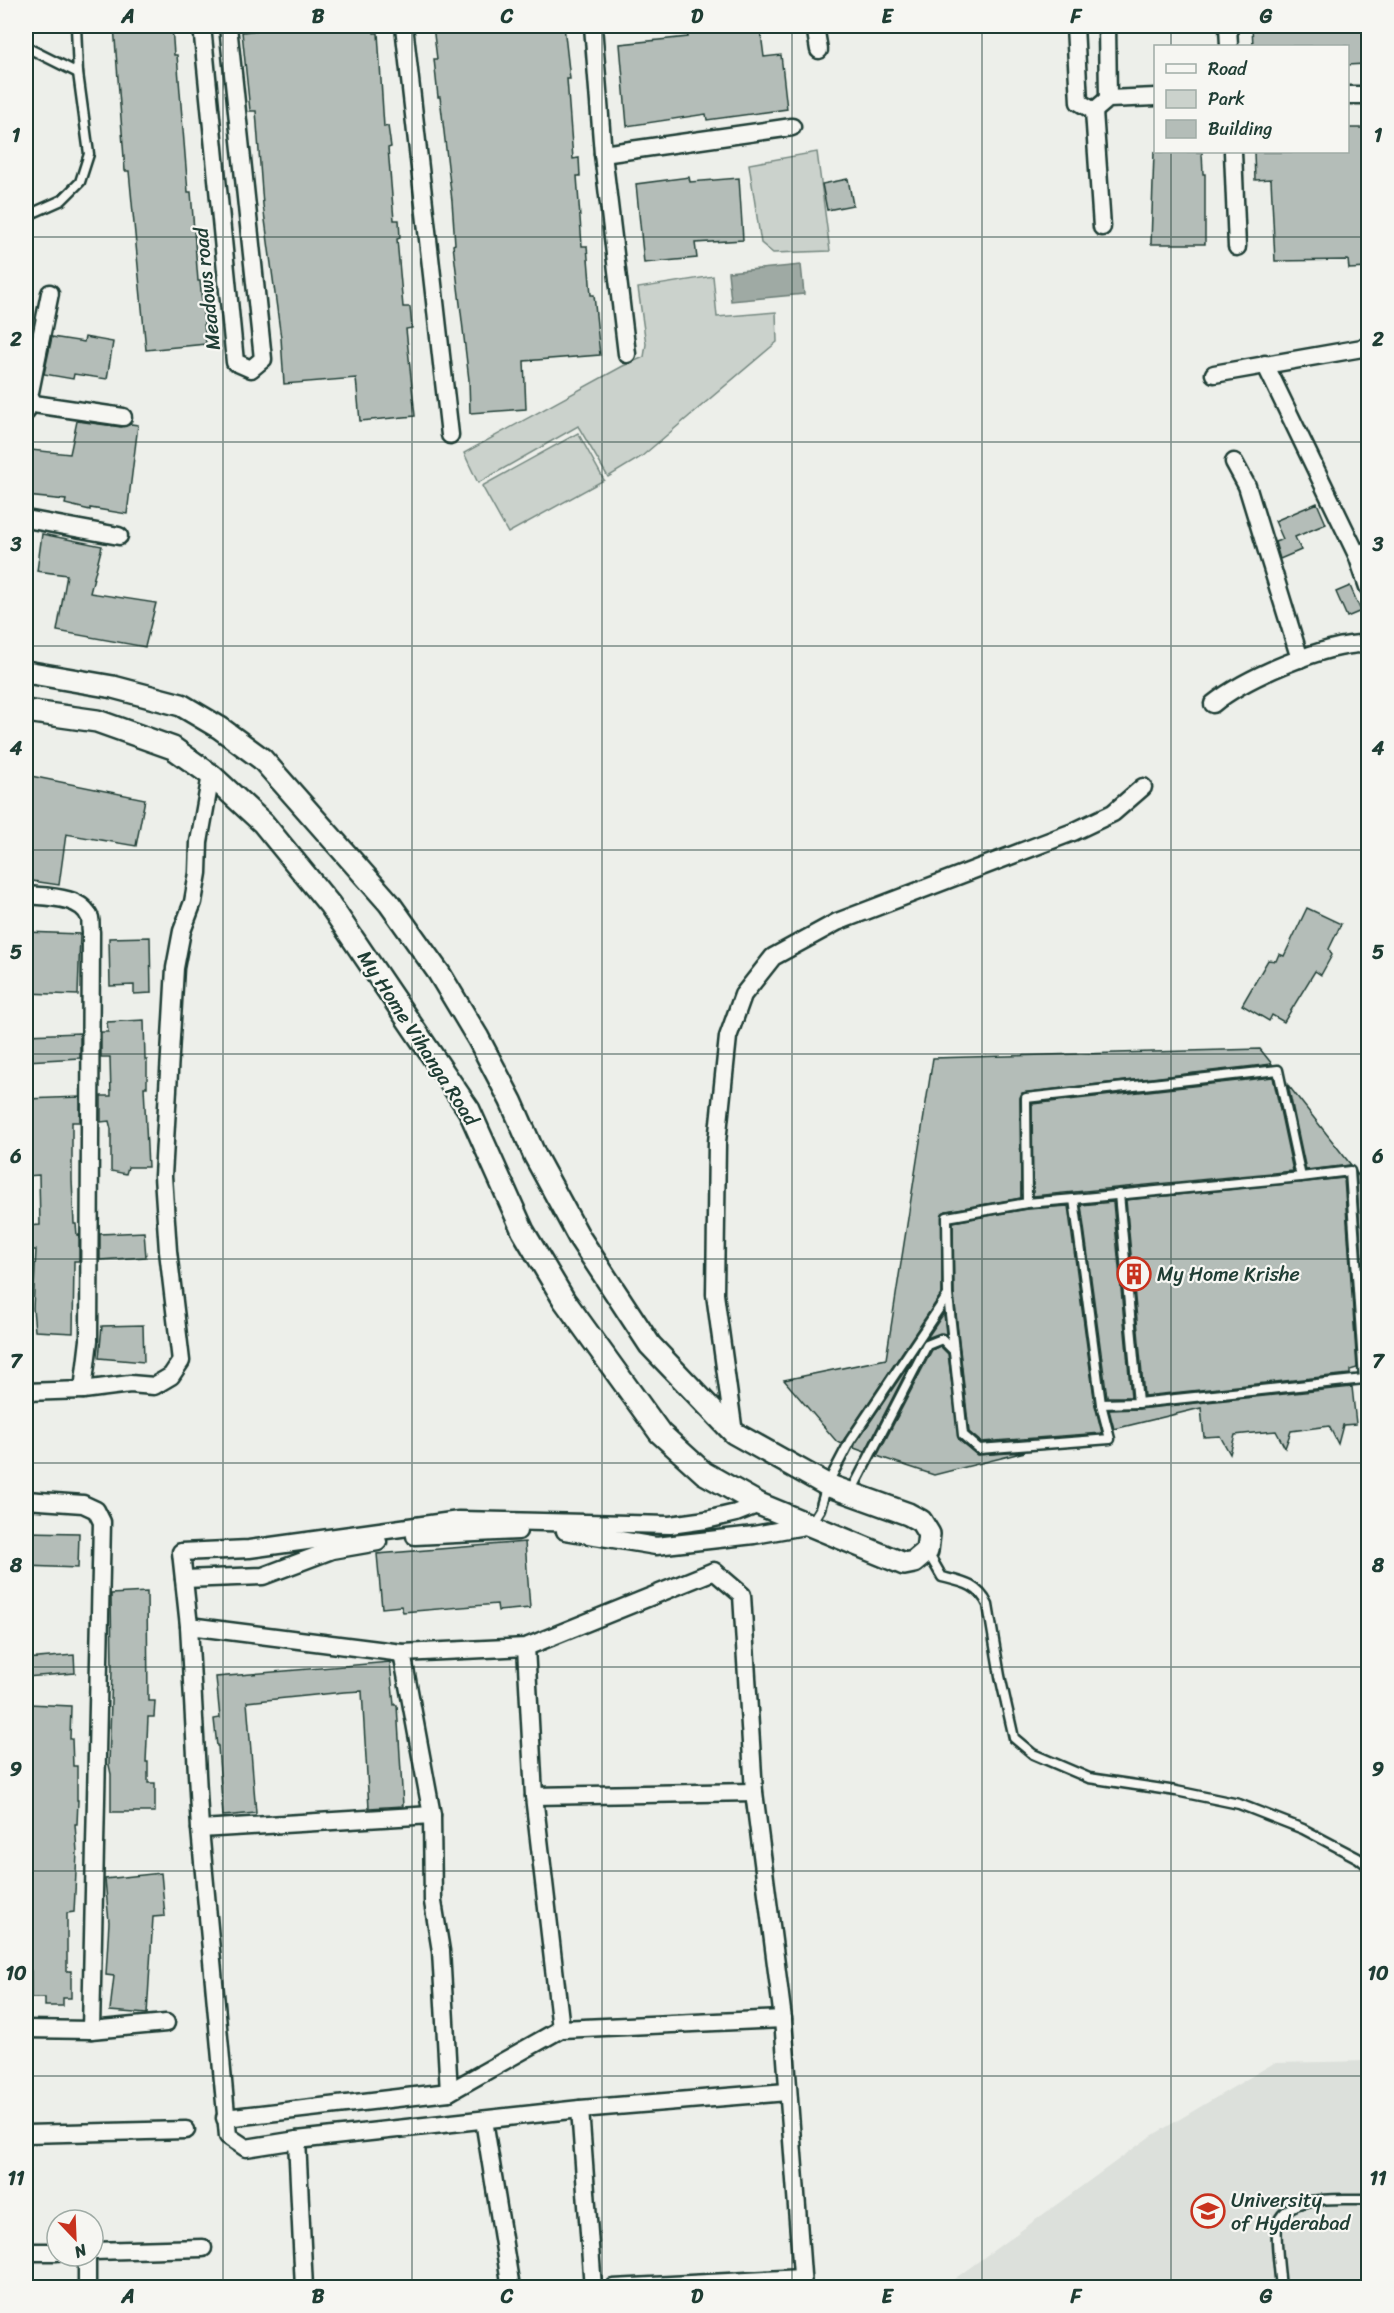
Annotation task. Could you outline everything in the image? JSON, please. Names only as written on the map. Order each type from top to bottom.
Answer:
[{"type":"street","name":"Meadows road","points":[[202,26],[235,362],[251,369],[263,359],[228,26]]},
{"type":"street","points":[[404,26],[450,435]]},
{"type":"street","points":[[593,26],[603,154],[627,354]]},
{"type":"street","points":[[815,26],[819,50]]},
{"type":"street","points":[[1075,26],[1079,102],[1094,111]]},
{"type":"street","points":[[1107,26],[1108,99]]},
{"type":"street","points":[[1228,26],[1229,45]]},
{"type":"street","points":[[1349,95],[1368,95]]},
{"type":"street","points":[[1094,111],[1108,99],[1154,97]]},
{"type":"street","points":[[1094,111],[1102,227]]},
{"type":"street","points":[[603,154],[792,127]]},
{"type":"street","points":[[1233,153],[1237,247]]},
{"type":"street","points":[[50,293],[26,408],[123,417]]},
{"type":"street","points":[[1214,374],[1368,349]]},
{"type":"street","points":[[1265,364],[1363,552],[1368,587]]},
{"type":"street","points":[[1234,462],[1247,486],[1300,659]]},
{"type":"street","points":[[26,519],[119,536]]},
{"type":"street","points":[[1213,704],[1230,690],[1320,650],[1356,643],[1368,644]]},
{"type":"street","points":[[26,672],[104,685],[181,705],[262,759],[389,903],[432,964],[478,1038],[511,1101],[535,1156],[579,1237],[650,1345],[734,1432],[827,1485],[908,1514],[921,1521],[929,1534],[927,1551]]},
{"type":"street","name":"My Home Vihanga Road","points":[[26,711],[97,721],[173,748],[211,775],[263,823],[330,905],[469,1110],[524,1231],[564,1300],[660,1433],[704,1473],[759,1504],[904,1564],[914,1562],[927,1551]]},
{"type":"street","points":[[26,1392],[83,1390],[130,1384],[154,1386],[171,1376],[181,1361],[168,1251],[164,1176],[175,968],[182,931],[193,902],[198,873],[199,842],[211,775]]},
{"type":"street","points":[[734,1432],[715,1294],[717,1142],[728,1037],[743,995],[773,957],[837,922],[1073,832],[1113,813],[1143,787]]},
{"type":"street","points":[[26,896],[61,898],[80,906],[89,916],[89,1340],[83,1390]]},
{"type":"street","points":[[26,1500],[83,1504],[96,1510],[102,1522],[91,2030]]},
{"type":"street","points":[[759,1504],[736,1513],[670,1525],[459,1520],[249,1549],[181,1552],[189,1626],[200,1828],[228,2136],[246,2148],[297,2140],[580,2109],[788,2092]]},
{"type":"street","points":[[184,1579],[263,1576],[332,1550],[406,1536],[559,1530],[656,1546],[754,1535],[810,1525]]},
{"type":"street","points":[[189,1626],[402,1653],[526,1647],[714,1571],[742,1595],[754,1792],[783,2019],[803,2283],[613,2288]]},
{"type":"street","points":[[526,1647],[534,1796],[561,2029]]},
{"type":"street","points":[[402,1653],[432,1815],[433,1902],[441,1951],[449,2092]]},
{"type":"street","points":[[534,1796],[754,1792]]},
{"type":"street","points":[[200,1828],[432,1815]]},
{"type":"street","points":[[225,2118],[449,2092],[561,2029],[783,2019]]},
{"type":"street","points":[[26,2029],[91,2030],[166,2023]]},
{"type":"street","points":[[580,2109],[593,2288]]},
{"type":"street","points":[[484,2120],[512,2288]]},
{"type":"street","points":[[26,2134],[186,2130]]},
{"type":"street","points":[[297,2140],[304,2288]]},
{"type":"street","points":[[105,2251],[203,2248]]},
{"type":"street","points":[[26,2252],[45,2252]]},
{"type":"street","points":[[87,2268],[87,2288]]},
{"type":"lane","points":[[26,216],[62,200],[80,182],[89,154],[78,73],[76,26]]},
{"type":"lane","points":[[26,46],[78,73]]},
{"type":"lane","points":[[1027,1203],[1026,1098],[1278,1070],[1301,1177]]},
{"type":"lane","points":[[1074,1199],[1101,1404],[1110,1439],[979,1449],[963,1435],[948,1295],[947,1217],[1027,1203],[1350,1171],[1364,1379],[1138,1403],[1101,1404]]},
{"type":"lane","points":[[1119,1194],[1138,1403]]},
{"type":"lane","points":[[810,1525],[820,1509],[827,1485],[850,1441],[948,1295]]},
{"type":"lane","points":[[850,1493],[927,1345],[942,1339],[954,1352]]},
{"type":"lane","points":[[927,1551],[942,1577],[971,1585],[983,1594],[988,1605],[1000,1676],[1014,1738],[1034,1754],[1089,1778],[1176,1791],[1239,1804],[1303,1829],[1358,1858],[1368,1866]]},
{"type":"lane","points":[[1281,2288],[1277,2223],[1286,2210],[1302,2201],[1368,2199]]},
{"type":"shaded area","points":[[801,265],[804,294],[731,301],[728,272]]},
{"type":"shaded area","name":"University of Hyderabad","points":[[1368,2061],[1368,2287],[946,2288],[946,2285],[1148,2138],[1274,2063]]},
{"type":"green space","points":[[817,152],[830,251],[773,253],[761,243],[749,164]]},
{"type":"green space","points":[[713,276],[717,317],[776,312],[777,342],[641,457],[608,477],[578,426],[478,483],[464,453],[623,366],[644,357],[646,344],[638,288]]},
{"type":"green space","points":[[578,433],[604,480],[508,533],[482,486]]},
{"type":"building","points":[[114,26],[172,26],[174,55],[177,55],[188,192],[191,192],[206,344],[146,350],[129,171],[125,171]]},
{"type":"building","points":[[298,26],[373,26],[374,33],[378,33],[384,127],[388,126],[391,147],[388,148],[394,220],[399,220],[400,238],[397,239],[403,307],[410,307],[412,328],[406,329],[415,416],[360,421],[356,378],[284,384],[281,338],[263,205],[256,111],[250,111],[242,32]]},
{"type":"building","points":[[433,26],[564,26],[570,79],[567,79],[573,159],[579,158],[580,176],[577,176],[582,246],[587,246],[591,295],[594,295],[600,355],[524,361],[526,409],[470,413],[469,380],[453,245],[455,244],[452,201],[440,97],[438,97]]},
{"type":"building","points":[[686,26],[760,26],[764,57],[781,55],[787,109],[707,120],[706,114],[627,126],[620,44],[688,37]]},
{"type":"building","points":[[1252,26],[1364,26],[1365,64],[1349,65],[1349,45],[1253,45]]},
{"type":"building","points":[[1349,128],[1367,128],[1368,268],[1349,269],[1348,260],[1275,261],[1271,179],[1255,180],[1254,153],[1349,153]]},
{"type":"building","points":[[1154,152],[1202,153],[1203,174],[1205,174],[1205,244],[1151,244]]},
{"type":"building","points":[[689,177],[690,182],[739,178],[743,240],[695,243],[697,258],[644,263],[636,184]]},
{"type":"building","points":[[848,179],[853,205],[827,210],[822,184]]},
{"type":"building","points":[[52,337],[84,342],[85,337],[113,342],[107,379],[74,374],[73,379],[44,374]]},
{"type":"building","points":[[77,421],[121,427],[131,424],[138,425],[127,514],[90,508],[90,510],[65,504],[66,500],[26,496],[31,450],[70,454]]},
{"type":"building","points":[[1317,503],[1326,524],[1295,537],[1301,550],[1280,559],[1275,542],[1283,539],[1275,521]]},
{"type":"building","points":[[42,534],[102,546],[90,593],[156,603],[145,647],[57,631],[67,575],[37,571]]},
{"type":"building","points":[[1350,586],[1361,611],[1347,617],[1336,592]]},
{"type":"building","points":[[26,775],[145,799],[136,846],[66,834],[59,885],[26,880]]},
{"type":"building","points":[[1307,908],[1341,924],[1329,949],[1332,955],[1321,975],[1315,971],[1284,1022],[1272,1015],[1269,1021],[1242,1005],[1268,960],[1276,961],[1279,954],[1284,956]]},
{"type":"building","points":[[26,932],[80,934],[78,995],[26,993]]},
{"type":"building","points":[[150,937],[151,993],[134,994],[134,985],[110,986],[109,938]]},
{"type":"building","points":[[144,1020],[145,1060],[147,1060],[147,1087],[144,1087],[148,1167],[128,1167],[126,1174],[111,1171],[111,1129],[109,1121],[101,1122],[101,1096],[111,1096],[110,1057],[101,1057],[101,1032],[108,1032],[107,1022]]},
{"type":"building","points":[[80,1033],[80,1058],[26,1061],[26,1035]]},
{"type":"building","points":[[1260,1049],[1272,1064],[1022,1093],[1020,1098],[1021,1198],[946,1211],[942,1214],[942,1293],[841,1444],[784,1380],[886,1359],[933,1058]]},
{"type":"building","points":[[1273,1077],[1293,1171],[1033,1196],[1032,1104]]},
{"type":"building","points":[[1288,1085],[1351,1165],[1306,1170]]},
{"type":"building","points":[[80,1097],[80,1122],[72,1122],[74,1224],[76,1224],[77,1235],[79,1235],[79,1261],[74,1261],[73,1333],[35,1331],[33,1308],[36,1250],[26,1250],[26,1226],[40,1225],[39,1175],[26,1176],[26,1099]]},
{"type":"building","points":[[1356,1172],[1368,1190],[1368,1351]]},
{"type":"building","points":[[1344,1178],[1357,1368],[1350,1370],[1350,1374],[1144,1396],[1126,1200]]},
{"type":"building","points":[[1113,1202],[1131,1397],[1107,1397],[1081,1205]]},
{"type":"building","points":[[1068,1206],[1095,1405],[1102,1433],[981,1442],[969,1432],[954,1295],[953,1222],[1028,1209]]},
{"type":"building","points":[[144,1232],[146,1257],[100,1260],[100,1234]]},
{"type":"building","points":[[944,1313],[946,1334],[940,1333],[927,1338]]},
{"type":"building","points":[[143,1325],[144,1362],[99,1358],[102,1326]]},
{"type":"building","points":[[940,1346],[948,1354],[959,1440],[977,1455],[1025,1452],[934,1475],[877,1456],[932,1350]]},
{"type":"building","points":[[912,1360],[865,1452],[854,1448],[855,1444]]},
{"type":"building","points":[[1352,1387],[1356,1424],[1343,1425],[1338,1444],[1329,1426],[1291,1431],[1285,1448],[1276,1431],[1253,1433],[1235,1435],[1230,1454],[1220,1436],[1204,1437],[1201,1408],[1114,1429],[1109,1410],[1139,1409]]},
{"type":"building","points":[[26,1532],[79,1533],[78,1568],[26,1566]]},
{"type":"building","points":[[525,1542],[530,1608],[498,1611],[497,1604],[403,1612],[401,1606],[382,1608],[377,1554]]},
{"type":"building","points":[[147,1592],[148,1701],[155,1701],[154,1717],[148,1717],[146,1762],[148,1762],[148,1783],[155,1783],[155,1812],[111,1812],[109,1765],[112,1670],[111,1594]]},
{"type":"building","points":[[74,1655],[75,1673],[26,1677],[26,1659]]},
{"type":"building","points":[[390,1662],[394,1705],[397,1705],[403,1806],[369,1808],[362,1691],[344,1692],[247,1702],[256,1813],[223,1816],[214,1719],[220,1718],[216,1677]]},
{"type":"building","points":[[29,1704],[71,1706],[70,1739],[72,1739],[73,1766],[77,1766],[78,1800],[77,1824],[75,1824],[77,1852],[74,1912],[67,1913],[67,1971],[71,1971],[71,1998],[63,1998],[63,2006],[45,2006],[45,1998],[31,1998],[31,1971],[26,1971],[26,1756]]},
{"type":"building","points":[[161,1873],[165,1916],[153,1917],[147,2014],[110,2011],[114,1976],[106,1975],[109,1922],[105,1879]]},
{"type":"place","name":"My Home Krishe","points":[[1134,1274]]},
{"type":"place","name":"University of Hyderabad","points":[[1208,2211]]}]
